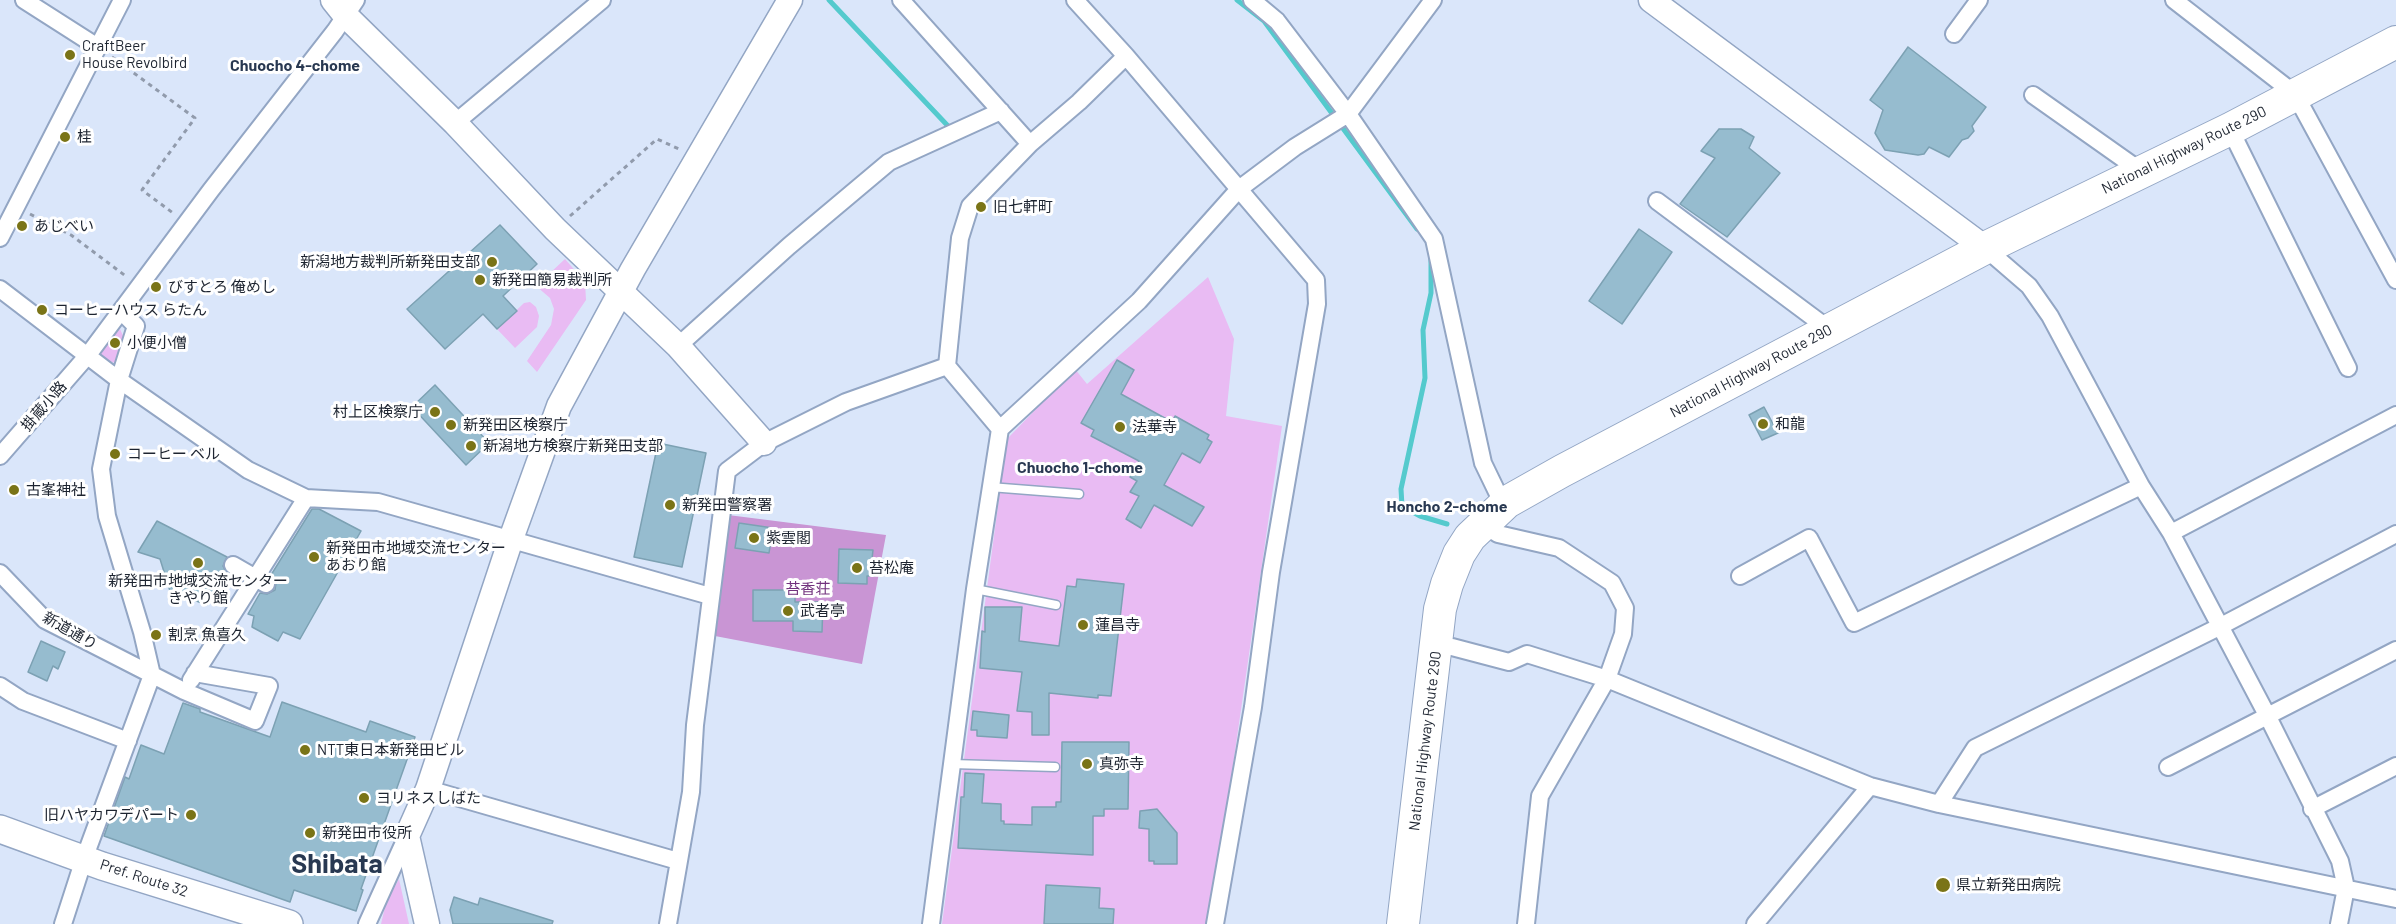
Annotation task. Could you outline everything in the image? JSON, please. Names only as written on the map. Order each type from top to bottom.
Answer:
[{"type":"highway","name":"National Highway Route 290","points":[[1403,924],[1440,609],[1446,584],[1459,554],[1482,524],[1507,502],[1985,248],[2230,129],[2396,42]]},
{"type":"main road","name":"Pref. Route 32","points":[[0,828],[84,859],[289,924]]},
{"type":"street","points":[[24,0],[96,46]]},
{"type":"street","points":[[0,238],[18,207],[96,46],[122,0]]},
{"type":"street","points":[[455,123],[602,0]]},
{"type":"street","points":[[368,924],[428,789],[511,538],[559,406],[621,291],[790,0]]},
{"type":"street","points":[[901,0],[1030,144]]},
{"type":"street","points":[[1075,0],[1126,56],[1316,280],[1317,304],[1282,502],[1253,707],[1215,924]]},
{"type":"street","points":[[1252,0],[1277,21],[1348,114],[1434,239],[1483,463],[1497,492],[1507,502]]},
{"type":"street","points":[[931,924],[975,590],[1000,429],[1139,301],[1239,189],[1296,147],[1348,114],[1433,0]]},
{"type":"street","points":[[1651,0],[1985,248],[2029,286],[2050,316],[2141,486],[2171,533],[2267,715],[2340,861],[2346,888],[2339,924]]},
{"type":"street","points":[[1954,34],[1979,0]]},
{"type":"street","points":[[2174,0],[2295,94],[2396,280]]},
{"type":"street","points":[[344,5],[555,229],[678,346],[764,443]]},
{"type":"street","name":"掛蔵小路","points":[[0,456],[88,355],[186,223],[335,31],[344,5]]},
{"type":"street","points":[[1000,429],[947,366],[960,238],[970,206],[1030,144],[1079,102],[1126,56]]},
{"type":"street","points":[[2033,95],[2142,172]]},
{"type":"street","points":[[678,346],[789,246],[890,162],[1001,111]]},
{"type":"street","points":[[2230,129],[2348,368]]},
{"type":"street","points":[[1657,201],[1830,330]]},
{"type":"street","points":[[0,289],[119,380],[248,470],[306,498],[378,502],[710,596]]},
{"type":"street","points":[[63,924],[84,859],[152,675],[142,632],[107,516],[100,469],[119,380],[136,326],[121,311]]},
{"type":"street","points":[[668,924],[692,792],[695,725],[727,471],[764,443],[846,402],[947,366]]},
{"type":"street","points":[[2171,533],[2396,415]]},
{"type":"street","points":[[1740,576],[1809,538],[1854,623],[2141,486]]},
{"type":"street","points":[[184,691],[306,498]]},
{"type":"street","points":[[1482,524],[1498,534],[1559,548],[1611,583],[1625,608],[1623,634],[1607,679],[1540,796],[1526,924]]},
{"type":"street","points":[[1939,804],[1974,748],[2219,627],[2396,534]]},
{"type":"street","points":[[233,565],[266,584]]},
{"type":"street","name":"新道通り","points":[[0,573],[45,620],[184,691],[255,721],[269,686],[195,673]]},
{"type":"street","points":[[1437,647],[1452,647],[1509,662],[1527,654],[1607,679],[1869,786],[1939,804],[2396,898]]},
{"type":"street","points":[[2168,767],[2396,650]]},
{"type":"street","points":[[0,686],[23,701],[128,741]]},
{"type":"street","points":[[2312,809],[2396,766]]},
{"type":"street","points":[[1755,924],[1869,786]]},
{"type":"street","points":[[428,789],[678,861]]},
{"type":"street","points":[[407,836],[427,924]]},
{"type":"lane","points":[[990,487],[1079,494]]},
{"type":"lane","points":[[975,590],[1056,605]]},
{"type":"lane","points":[[952,764],[1055,767]]},
{"type":"path","points":[[96,46],[195,118],[142,190],[186,223]]},
{"type":"path","points":[[555,229],[657,139],[699,157]]},
{"type":"path","points":[[18,207],[71,235],[140,286]]},
{"type":"shaded area","points":[[565,259],[585,282],[586,300],[537,372],[527,361],[551,325],[554,309],[550,298],[536,286]]},
{"type":"shaded area","points":[[1208,277],[1234,339],[1226,416],[1282,426],[1210,924],[942,924],[1007,439],[1075,369],[1087,384]]},
{"type":"shaded area","points":[[530,302],[536,307],[539,316],[537,327],[515,348],[497,329],[524,303]]},
{"type":"shaded area","points":[[120,329],[125,340],[115,363],[96,356]]},
{"type":"shaded area","points":[[399,879],[409,924],[381,924],[386,903]]},
{"type":"green space","name":"苔香荘","points":[[728,515],[886,535],[862,664],[715,636]]},
{"type":"building","points":[[1908,47],[1986,107],[1972,126],[1974,131],[1968,138],[1962,140],[1949,157],[1929,147],[1924,154],[1918,155],[1885,150],[1875,133],[1883,110],[1870,100]]},
{"type":"building","points":[[1719,129],[1741,129],[1754,137],[1749,148],[1780,173],[1727,237],[1680,204],[1715,158],[1701,151]]},
{"type":"building","name":"新発田簡易裁判所","points":[[500,225],[537,264],[503,296],[517,311],[497,329],[483,314],[445,349],[407,309]]},
{"type":"building","points":[[1639,229],[1672,252],[1622,324],[1589,301]]},
{"type":"building","points":[[1117,360],[1134,370],[1121,394],[1172,422],[1175,416],[1209,435],[1207,439],[1212,442],[1200,463],[1182,453],[1164,485],[1204,507],[1192,526],[1154,505],[1141,528],[1126,519],[1139,496],[1130,492],[1137,481],[1130,477],[1139,461],[1091,436],[1094,430],[1081,423]]},
{"type":"building","name":"新発田区検察庁","points":[[435,385],[489,443],[466,465],[412,407]]},
{"type":"building","name":"和龍","points":[[1764,407],[1778,433],[1762,440],[1749,415]]},
{"type":"building","name":"新発田警察署","points":[[658,443],[706,453],[682,567],[634,557]]},
{"type":"building","name":"新発田市地域交流センター あおり館","points":[[312,509],[319,509],[361,531],[300,639],[283,632],[278,641],[252,627],[254,616],[248,614],[260,593],[267,594],[275,590],[276,583],[271,575]]},
{"type":"building","name":"新発田市地域交流センター きやり館","points":[[157,521],[227,557],[223,566],[227,574],[207,605],[170,591],[160,559],[138,552]]},
{"type":"building","name":"紫雲閣","points":[[739,523],[773,528],[769,553],[735,548]]},
{"type":"building","name":"苔松庵","points":[[839,549],[873,550],[872,559],[876,560],[875,576],[867,576],[867,584],[838,583]]},
{"type":"building","points":[[1077,579],[1124,584],[1111,696],[1098,695],[1098,698],[1049,693],[1049,735],[1032,735],[1032,712],[1017,711],[1022,672],[980,668],[982,631],[985,632],[985,607],[1022,607],[1019,641],[1059,646],[1067,586],[1076,587]]},
{"type":"building","name":"武者亭","points":[[753,590],[795,590],[795,602],[823,602],[822,632],[793,631],[793,621],[753,621]]},
{"type":"building","points":[[41,641],[65,652],[58,669],[53,666],[47,681],[28,672]]},
{"type":"building","points":[[282,702],[366,732],[370,721],[415,737],[361,889],[363,890],[356,911],[294,890],[290,902],[104,836],[125,777],[129,779],[141,745],[164,754],[183,703],[200,709],[200,712],[270,737]]},
{"type":"building","points":[[973,711],[1009,715],[1007,738],[977,736],[977,730],[971,730]]},
{"type":"building","points":[[1062,742],[1129,742],[1128,809],[1104,809],[1104,816],[1093,816],[1093,855],[958,848],[965,773],[984,774],[982,803],[1001,804],[1001,821],[1004,821],[1004,824],[1032,825],[1032,807],[1056,807],[1056,802],[1061,802]]},
{"type":"building","points":[[1157,809],[1177,833],[1177,864],[1154,864],[1154,861],[1149,861],[1149,829],[1139,828],[1140,811]]},
{"type":"building","points":[[1046,885],[1100,888],[1099,908],[1114,909],[1113,924],[1044,924]]},
{"type":"building","points":[[454,897],[478,905],[480,898],[553,921],[552,924],[453,924],[450,910]]},
{"type":"waterway","points":[[829,0],[948,126]]},
{"type":"waterway","points":[[1237,0],[1264,21],[1417,229]]},
{"type":"waterway","points":[[1431,257],[1431,293],[1423,330],[1425,378],[1401,489],[1402,506],[1420,516],[1447,524]]},
{"type":"place","name":"CraftBeer House Revolbird","points":[[70,55]]},
{"type":"place","name":"桂","points":[[65,137]]},
{"type":"place","name":"旧七軒町","points":[[981,207]]},
{"type":"place","name":"あじべい","points":[[22,226]]},
{"type":"place","name":"新潟地方裁判所新発田支部","points":[[492,262]]},
{"type":"place","name":"新発田簡易裁判所","points":[[480,280]]},
{"type":"place","name":"びすとろ 俺めし","points":[[156,287]]},
{"type":"place","name":"コーヒーハウス らたん","points":[[42,310]]},
{"type":"place","name":"小便小僧","points":[[115,343]]},
{"type":"place","name":"村上区検察庁","points":[[435,412]]},
{"type":"place","name":"和龍","points":[[1763,424]]},
{"type":"place","name":"新発田区検察庁","points":[[451,425]]},
{"type":"place","name":"法華寺","points":[[1120,427]]},
{"type":"place","name":"新潟地方検察庁新発田支部","points":[[471,446]]},
{"type":"place","name":"コーヒー ベル","points":[[115,454]]},
{"type":"place","name":"古峯神社","points":[[14,490]]},
{"type":"place","name":"新発田警察署","points":[[670,505]]},
{"type":"place","name":"紫雲閣","points":[[754,538]]},
{"type":"place","name":"新発田市地域交流センター あおり館","points":[[314,557]]},
{"type":"place","name":"新発田市地域交流センター きやり館","points":[[198,563]]},
{"type":"place","name":"苔松庵","points":[[857,568]]},
{"type":"place","name":"武者亭","points":[[788,611]]},
{"type":"place","name":"蓮昌寺","points":[[1083,625]]},
{"type":"place","name":"割烹 魚喜久","points":[[156,635]]},
{"type":"place","name":"NTT東日本新発田ビル","points":[[305,750]]},
{"type":"place","name":"真弥寺","points":[[1087,764]]},
{"type":"place","name":"ヨリネスしばた","points":[[364,798]]},
{"type":"place","name":"旧ハヤカワデパート","points":[[191,815]]},
{"type":"place","name":"新発田市役所","points":[[310,833]]},
{"type":"place","name":"県立新発田病院","points":[[1943,885]]},
{"type":"district","name":"Chuocho 4-chome","points":[[295,66]]},
{"type":"district","name":"Chuocho 1-chome","points":[[1080,468]]},
{"type":"district","name":"Honcho 2-chome","points":[[1447,507]]},
{"type":"district","name":"Shibata","points":[[337,864]]}]
